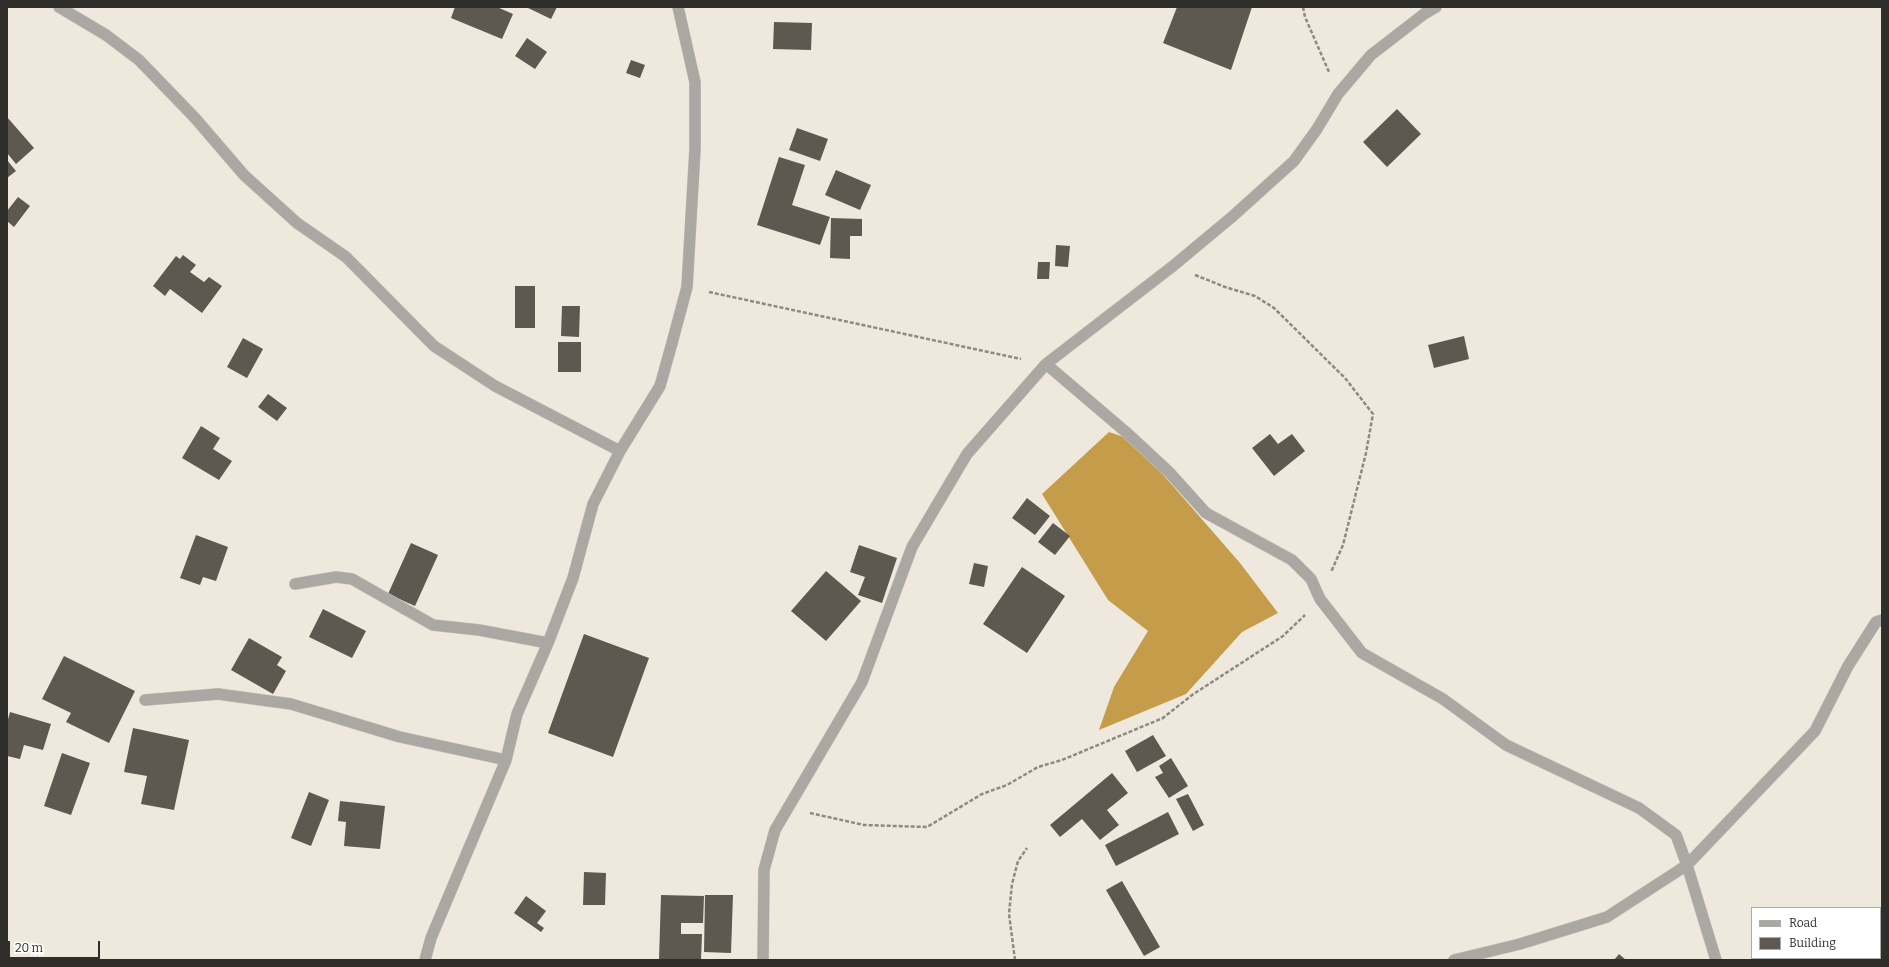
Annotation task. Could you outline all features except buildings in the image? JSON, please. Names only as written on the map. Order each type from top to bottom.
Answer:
[{"type":"street","points":[[59,7],[106,35],[139,60],[195,118],[244,175],[297,223],[346,257],[434,346],[495,386],[620,451]]},
{"type":"street","points":[[425,960],[431,938],[506,760],[517,714],[548,643],[573,578],[593,504],[620,451],[660,386],[687,287],[694,150],[694,82],[678,7]]},
{"type":"street","points":[[762,960],[764,870],[775,830],[862,682],[912,547],[968,454],[1046,364],[1173,266],[1233,216],[1294,161],[1338,94],[1371,55],[1424,14],[1436,7]]},
{"type":"street","points":[[1046,364],[1127,433],[1169,472],[1206,512],[1292,560],[1311,579],[1320,599],[1362,652],[1443,699],[1506,745],[1639,808],[1676,835],[1687,865],[1716,960]]},
{"type":"street","points":[[295,584],[336,577],[352,579],[433,624],[479,630],[548,643]]},
{"type":"street","points":[[1454,960],[1520,944],[1607,917],[1687,865],[1815,731],[1848,666],[1876,622],[1882,620]]},
{"type":"street","points":[[145,700],[218,694],[291,704],[400,737],[506,760]]},
{"type":"path","points":[[1303,7],[1338,94]]},
{"type":"path","points":[[788,809],[864,825],[927,827],[982,794],[1007,785],[1038,767],[1062,760],[1163,718],[1192,695],[1283,636],[1320,599],[1343,545],[1366,453],[1372,414],[1345,378],[1274,308],[1255,296],[1224,287],[1173,266]]},
{"type":"path","points":[[687,287],[1046,364]]},
{"type":"path","points":[[1015,960],[1010,914],[1012,884],[1018,861],[1027,848]]},
{"type":"shaded area","points":[[1109,432],[1133,440],[1240,563],[1278,613],[1242,632],[1186,694],[1099,730],[1114,687],[1148,631],[1108,600],[1042,494]]}]
